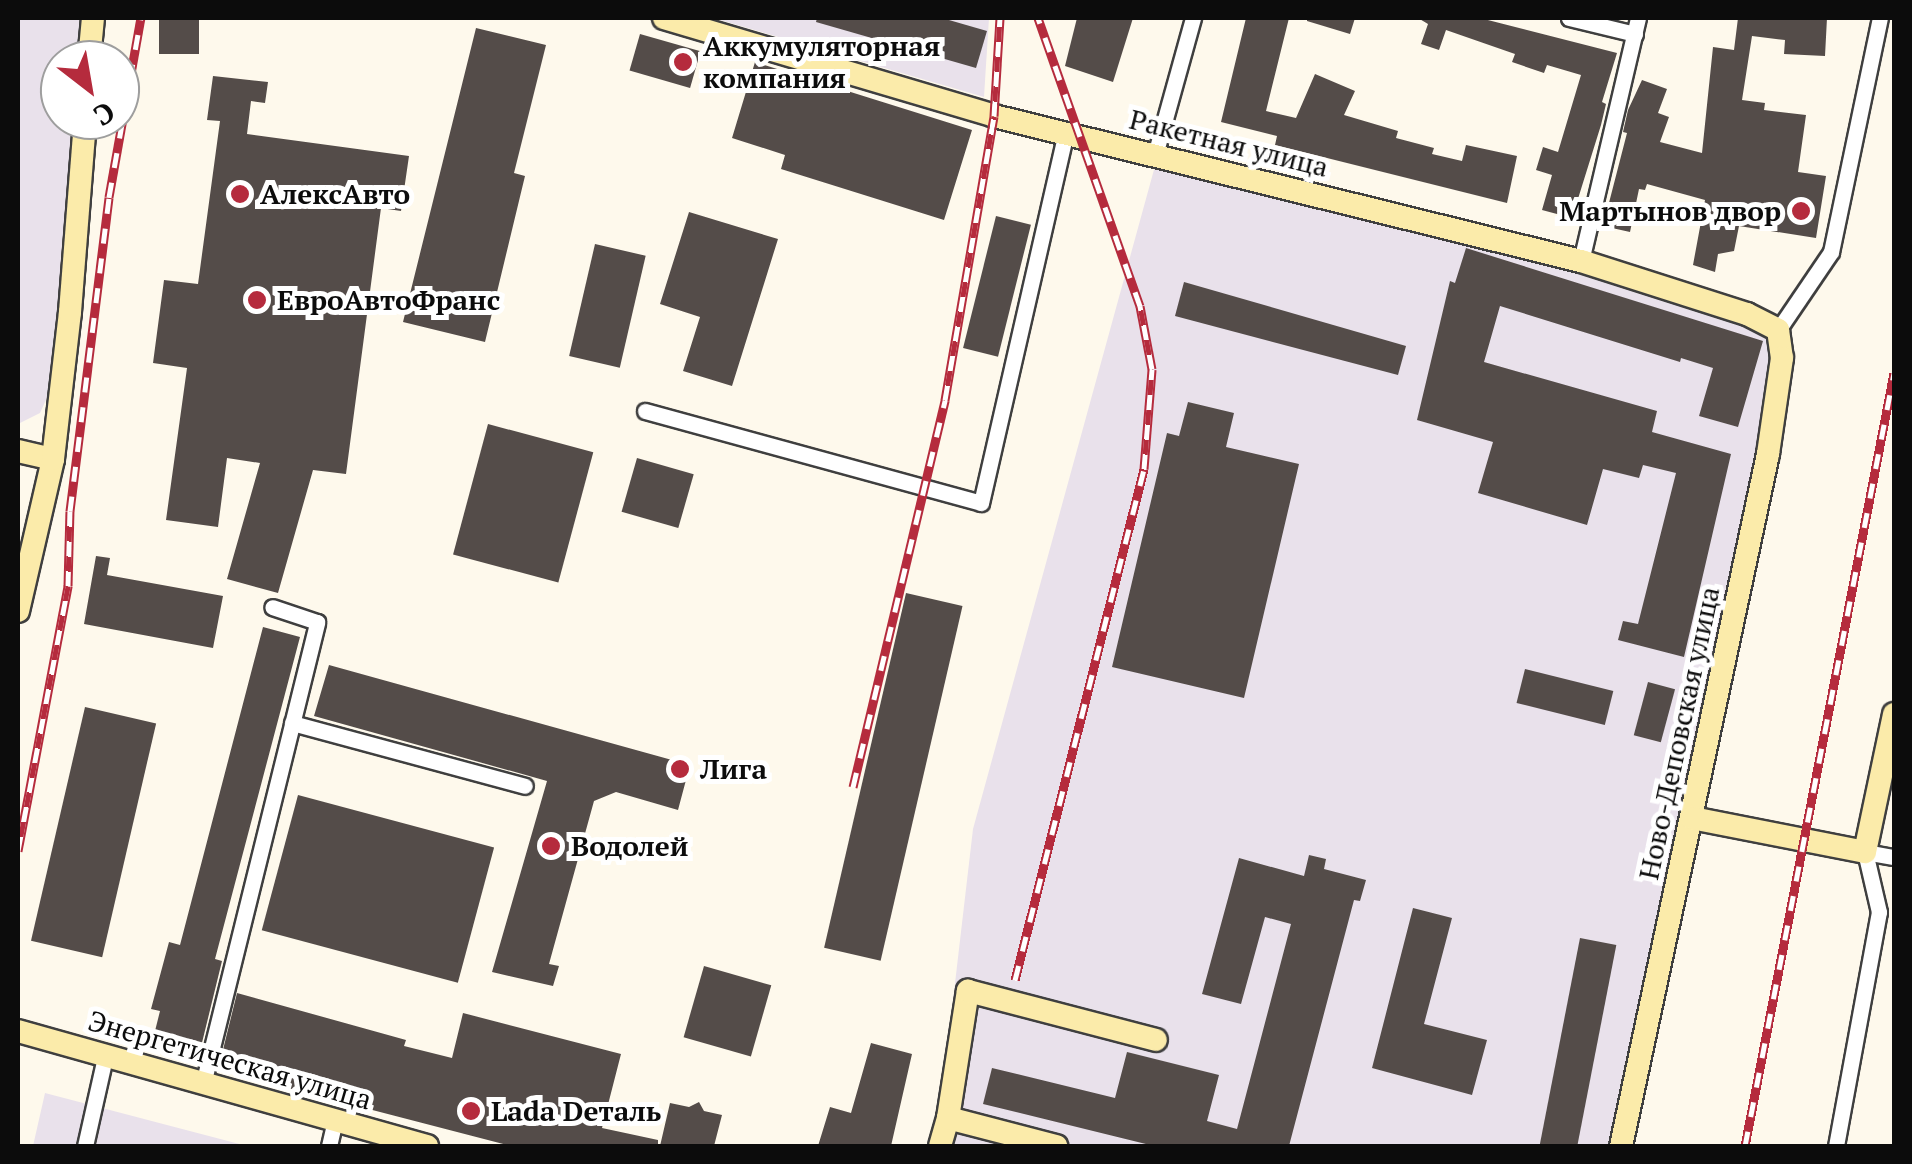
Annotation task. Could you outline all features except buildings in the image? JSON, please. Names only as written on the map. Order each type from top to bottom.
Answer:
[{"type":"street","name":"Ракетная улица","points":[[664,18],[1066,134],[1581,261],[1747,314],[1778,330]]},
{"type":"street","points":[[1155,155],[1193,18]]},
{"type":"street","points":[[1569,18],[1636,26],[1581,261]]},
{"type":"street","points":[[1778,330],[1831,252],[1880,18]]},
{"type":"street","points":[[645,411],[981,503],[1066,134]]},
{"type":"street","points":[[18,610],[53,459],[70,312],[83,140]]},
{"type":"street","name":"Ново-Деповская улица","points":[[1620,1146],[1768,454],[1782,358],[1778,330]]},
{"type":"street","points":[[18,450],[53,459]]},
{"type":"street","points":[[203,1084],[317,622],[272,607]]},
{"type":"street","points":[[1836,1146],[1879,912],[1865,852],[1894,714]]},
{"type":"street","points":[[292,723],[524,786]]},
{"type":"street","points":[[1692,818],[1894,857]]},
{"type":"street","points":[[940,1146],[968,991],[1156,1040]]},
{"type":"street","name":"Энергетическая улица","points":[[18,1031],[427,1146]]},
{"type":"street","points":[[85,1146],[105,1057]]},
{"type":"street","points":[[948,1118],[1056,1146]]},
{"type":"street","points":[[328,1146],[335,1121]]},
{"type":"shaded area","points":[[18,18],[84,18],[82,40],[40,40],[40,140],[75,140],[54,382],[40,413],[18,424]]},
{"type":"shaded area","points":[[713,18],[989,18],[984,97]]},
{"type":"shaded area","points":[[1155,166],[1664,295],[1756,328],[1768,341],[1770,358],[1758,451],[1609,1146],[936,1146],[973,829]]},
{"type":"shaded area","points":[[45,1093],[247,1146],[33,1146]]},
{"type":"railway","points":[[18,851],[68,586],[70,511],[109,197],[141,18]]},
{"type":"railway","points":[[853,787],[945,400],[994,116],[1000,18]]},
{"type":"railway","points":[[1015,980],[1144,469],[1152,369],[1140,306],[1038,18]]},
{"type":"railway","points":[[1745,1146],[1894,373]]},
{"type":"place","name":"Аккумуляторная компания","points":[[683,62]]},
{"type":"place","name":"АлексАвто","points":[[240,194]]},
{"type":"place","name":"Мартынов двор","points":[[1801,211]]},
{"type":"place","name":"ЕвроАвтоФранс","points":[[257,300]]},
{"type":"place","name":"Лига","points":[[680,769]]},
{"type":"place","name":"Водолей","points":[[551,846]]},
{"type":"place","name":"Lada Dеталь","points":[[471,1111]]}]
